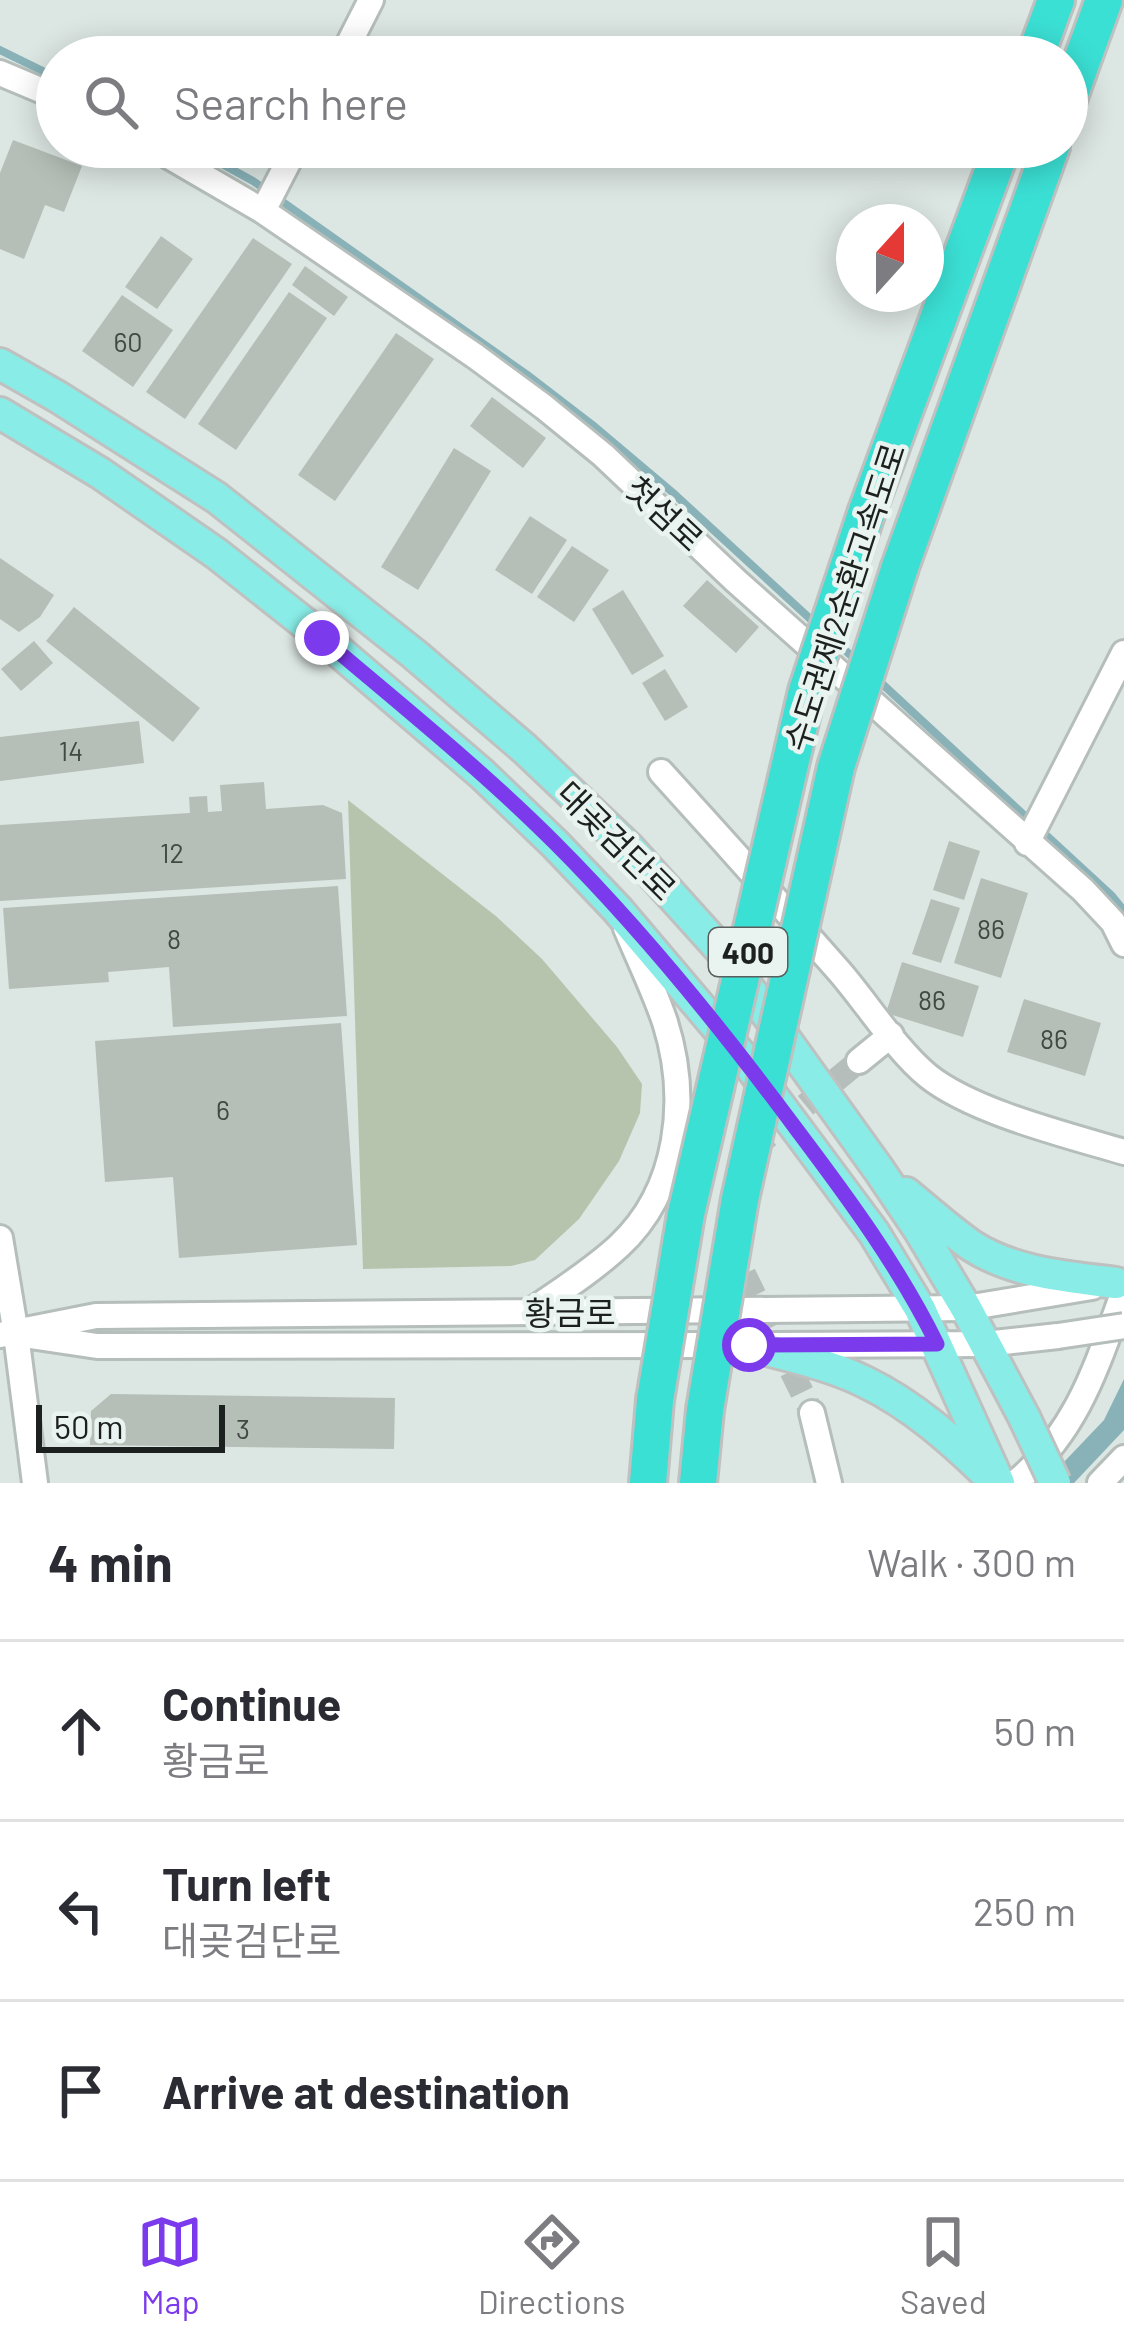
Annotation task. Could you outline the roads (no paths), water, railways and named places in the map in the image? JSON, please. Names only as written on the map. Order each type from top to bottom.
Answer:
[{"type":"highway","points":[[1043,36],[1056,0]]},
{"type":"highway","points":[[1088,44],[1104,0]]},
{"type":"highway","name":"수도권제2순환고속도로","points":[[648,1483],[655,1400],[686,1214],[807,692],[867,512],[994,168]]},
{"type":"highway","name":"수도권제2순환고속도로","points":[[698,1483],[705,1410],[740,1199],[836,767],[901,566],[1043,168]]},
{"type":"main road","name":"대곶검단로","points":[[0,364],[217,498],[414,654],[525,749],[629,848],[721,950],[920,1231],[1024,1417],[1054,1483]]},
{"type":"main road","name":"대곶검단로","points":[[0,413],[100,473],[217,554],[322,638],[482,774],[617,909],[750,1066],[874,1233],[937,1344],[988,1471]]},
{"type":"main road","points":[[879,1170],[974,1246],[1070,1282],[1122,1286]]},
{"type":"main road","points":[[749,1345],[866,1382],[933,1426],[988,1471]]},
{"type":"street","points":[[353,36],[371,0]]},
{"type":"street","points":[[0,73],[36,89]]},
{"type":"street","name":"첫섬로","points":[[199,168],[268,200],[603,455],[736,581],[1083,890],[1113,922],[1124,944]]},
{"type":"street","points":[[268,200],[285,168]]},
{"type":"street","points":[[1027,843],[1124,653]]},
{"type":"street","points":[[662,772],[921,1070],[953,1092],[1010,1117],[1124,1152]]},
{"type":"street","points":[[530,1312],[623,1243],[652,1204],[670,1160],[676,1132],[675,1063],[653,990],[617,909]]},
{"type":"street","points":[[860,1061],[891,1035]]},
{"type":"street","points":[[744,1274],[727,1226],[728,1202],[749,1151]]},
{"type":"street","points":[[0,1238],[8,1334],[34,1483]]},
{"type":"street","name":"황금로","points":[[8,1334],[96,1316],[966,1308],[1070,1282]]},
{"type":"street","points":[[1015,1483],[1058,1438],[1087,1393],[1122,1286]]},
{"type":"street","name":"황금로","points":[[8,1334],[97,1346],[985,1344],[1124,1326]]},
{"type":"street","points":[[812,1413],[829,1483]]},
{"type":"street","points":[[1100,1483],[1124,1458]]},
{"type":"water","points":[[1124,1379],[1124,1430],[1074,1483],[1044,1483],[1104,1420]]},
{"type":"waterway","points":[[0,50],[36,68]]},
{"type":"waterway","points":[[229,168],[595,427],[818,626]]},
{"type":"waterway","points":[[834,640],[858,662]]},
{"type":"waterway","points":[[878,680],[1025,816]]},
{"type":"waterway","points":[[1047,836],[1124,911]]},
{"type":"tunnel","points":[[750,1151],[859,1061]]},
{"type":"tunnel","points":[[744,1274],[812,1413]]}]
